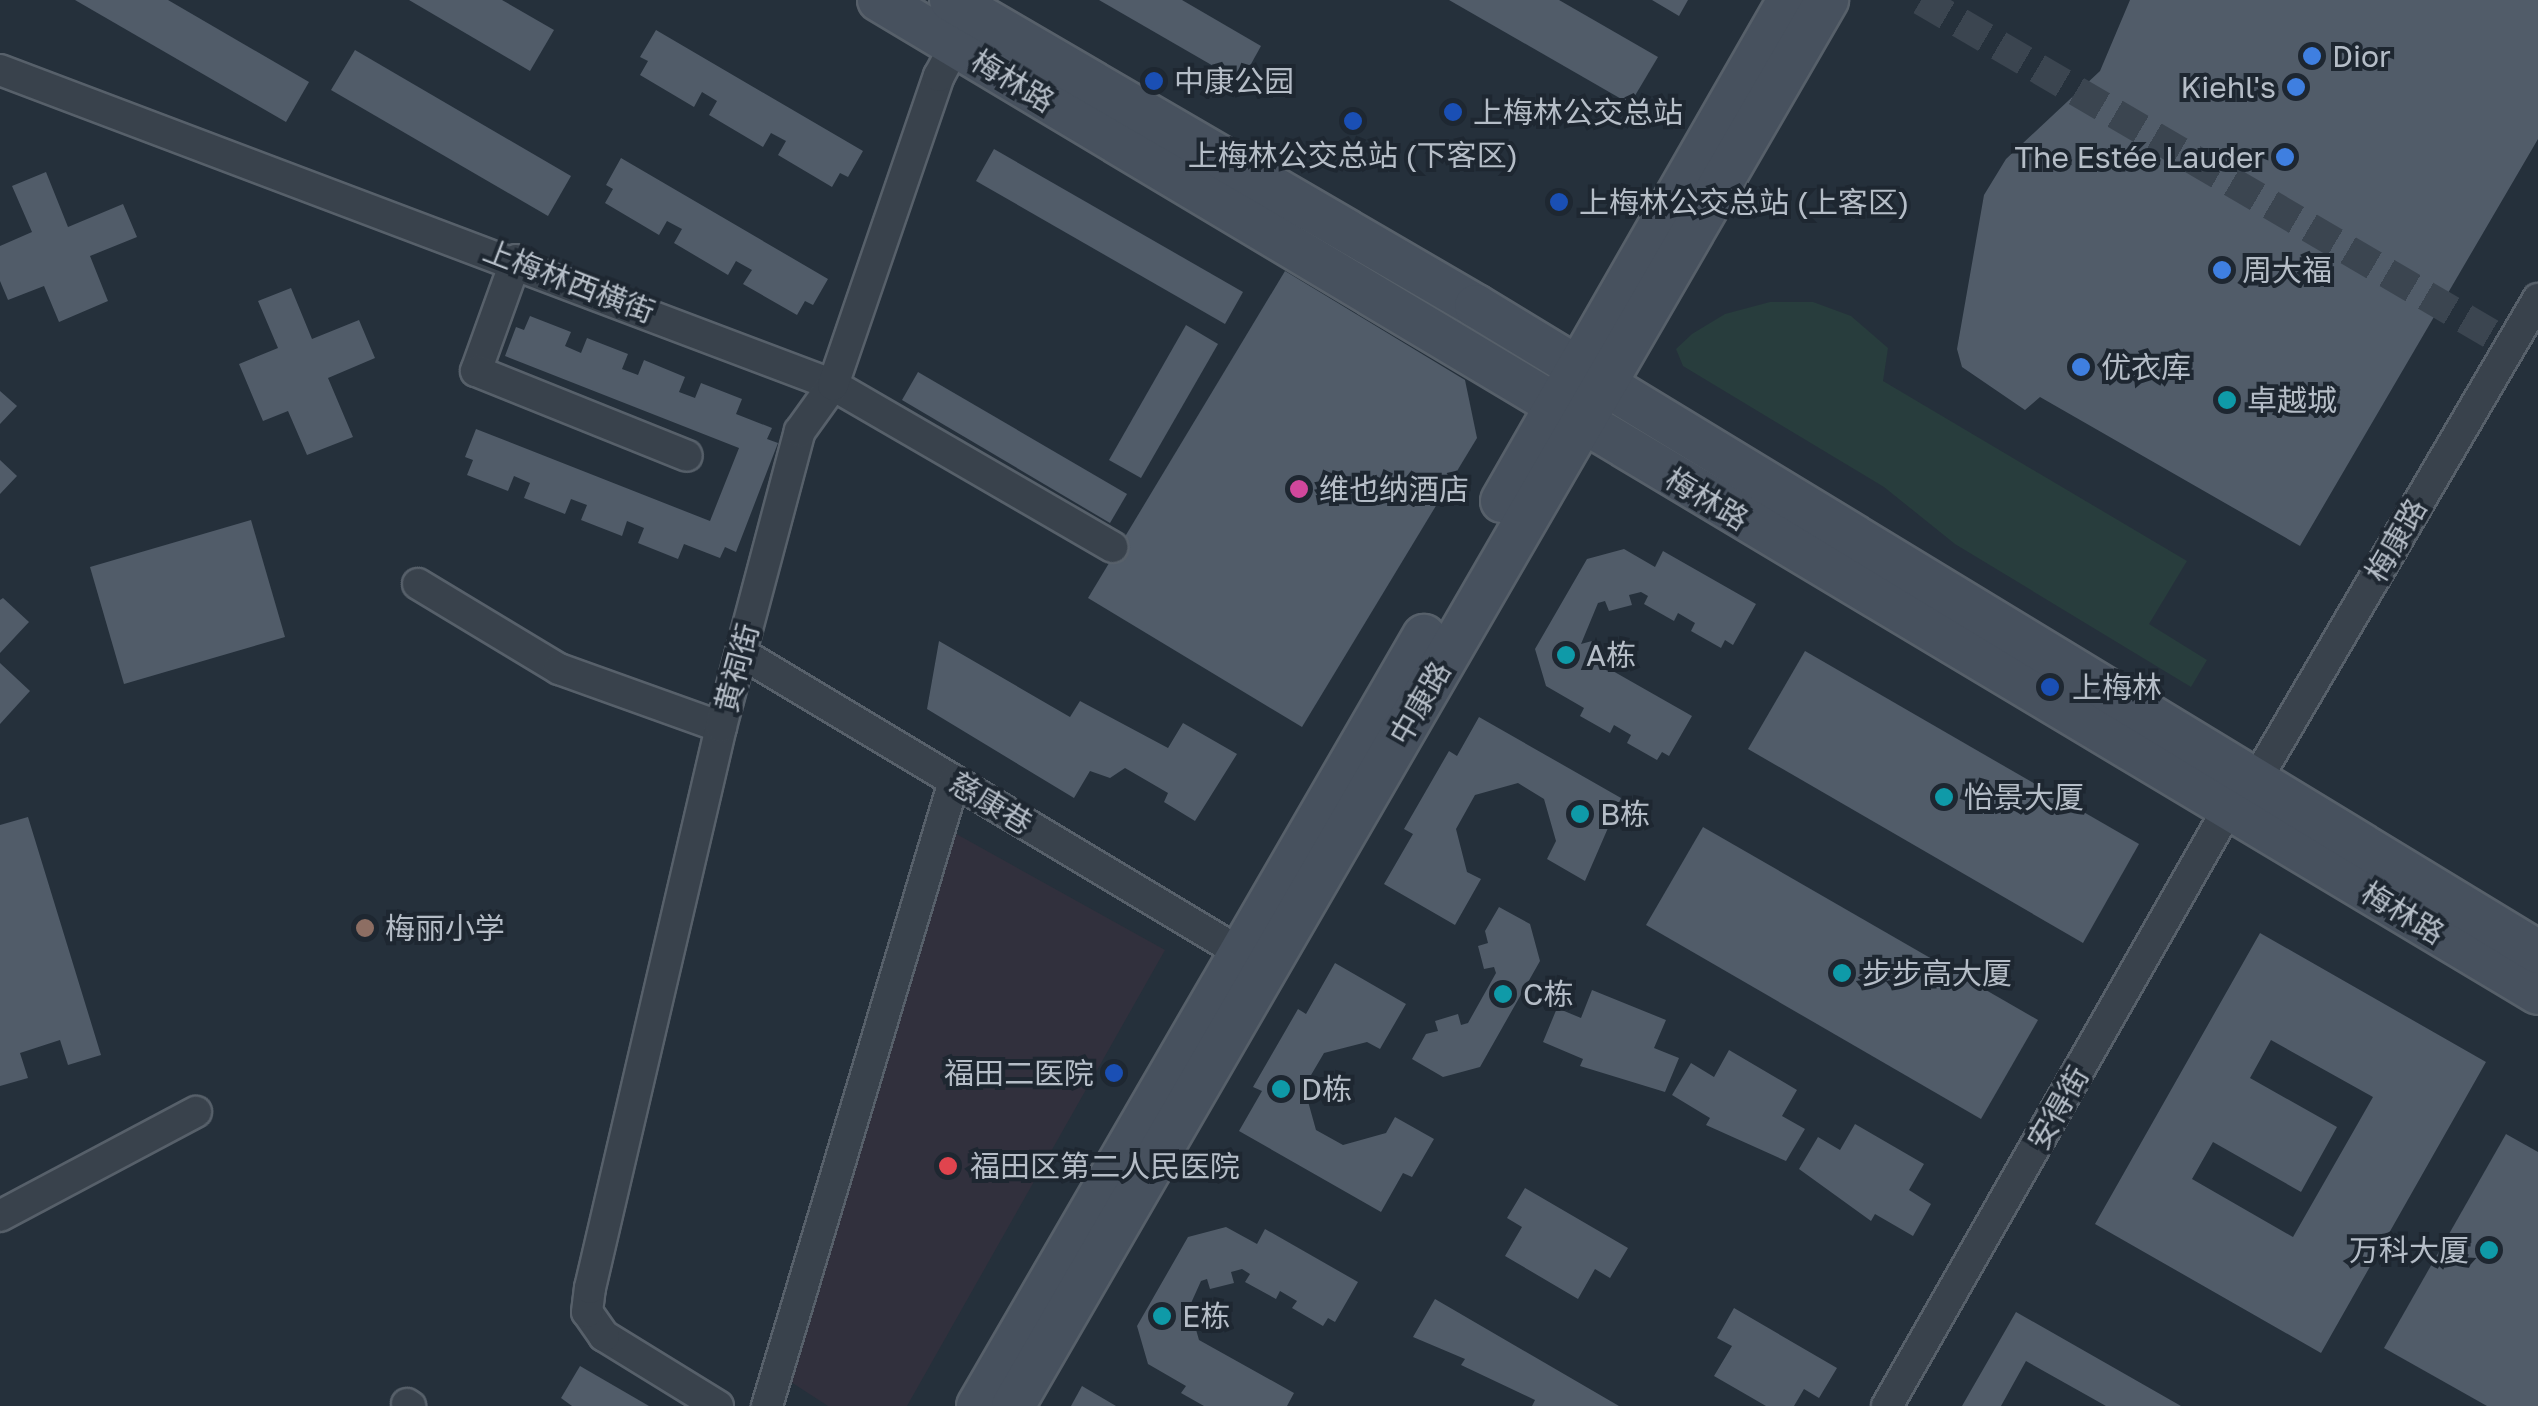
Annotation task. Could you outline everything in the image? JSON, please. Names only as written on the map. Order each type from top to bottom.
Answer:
[{"type":"main road","name":"梅林路","points":[[878,0],[971,16],[1476,306],[1578,395]]},
{"type":"main road","name":"中康路","points":[[1013,1406],[1658,257],[1790,0]]},
{"type":"main road","name":"中康路","points":[[1658,257],[1827,0]]},
{"type":"main road","name":"梅林路","points":[[971,16],[1455,343],[1578,395],[2243,803],[2538,993]]},
{"type":"main road","points":[[1476,306],[1506,312],[1535,330],[1568,326],[1582,319],[1613,268],[1658,257],[1636,346],[1636,373],[1646,388],[1706,426],[1730,489]]},
{"type":"main road","points":[[1455,343],[1474,372],[1506,395],[1519,422],[1505,524],[1547,520],[1582,472],[1611,465],[1730,489]]},
{"type":"main road","name":"中康路","points":[[978,1406],[1241,953],[1505,524]]},
{"type":"main road","name":"梅林路","points":[[2243,803],[2538,952]]},
{"type":"street","name":"黄祠街","points":[[718,1406],[604,1336],[586,1312],[721,727],[800,431],[833,385],[939,76],[971,16]]},
{"type":"street","name":"上梅林西横街","points":[[0,70],[516,260],[833,385],[1112,547]]},
{"type":"street","points":[[516,260],[476,372],[687,456]]},
{"type":"street","name":"梅康路","points":[[2243,803],[2538,299]]},
{"type":"street","points":[[418,584],[559,670],[721,727]]},
{"type":"street","name":"慈康巷","points":[[741,653],[1241,953]]},
{"type":"street","points":[[767,1406],[954,781]]},
{"type":"street","name":"安得街","points":[[1887,1406],[2243,803]]},
{"type":"street","name":"安得街","points":[[1908,1406],[2243,803]]},
{"type":"street","points":[[0,1216],[196,1112]]},
{"type":"shaded area","name":"福田区第二人民医院","points":[[951,831],[1165,950],[907,1406],[828,1406],[791,1382]]},
{"type":"green space","points":[[1770,302],[1813,302],[1851,316],[1888,348],[1883,381],[2187,561],[2149,624],[2207,660],[2191,687],[1955,544],[1884,487],[1683,366],[1676,349],[1692,334],[1725,314]]},
{"type":"building","points":[[75,0],[168,0],[309,82],[286,122]]},
{"type":"building","points":[[409,0],[502,0],[554,30],[530,71]]},
{"type":"building","points":[[1099,0],[1182,0],[1261,46],[1241,82]]},
{"type":"building","points":[[1449,0],[1559,0],[1658,57],[1630,104]]},
{"type":"building","points":[[1652,0],[1688,0],[1679,16]]},
{"type":"building","points":[[2130,0],[2538,0],[2538,139],[2300,546],[2040,397],[2025,410],[1962,367],[1957,349],[1984,195],[2006,159],[2100,71]]},
{"type":"building","points":[[656,30],[863,151],[848,177],[840,173],[832,187],[778,155],[786,141],[771,133],[763,147],[709,115],[717,101],[702,92],[694,107],[640,75],[648,61],[640,57]]},
{"type":"building","points":[[355,50],[571,176],[548,216],[331,90]]},
{"type":"building","points":[[994,149],[1243,292],[1225,324],[976,181]]},
{"type":"building","points":[[621,158],[828,279],[813,305],[805,301],[797,315],[743,284],[752,270],[736,261],[728,275],[674,243],[682,229],[667,221],[659,235],[605,203],[613,189],[606,185]]},
{"type":"building","points":[[46,172],[68,227],[123,204],[137,237],[90,256],[108,301],[59,322],[44,286],[8,300],[0,281],[0,246],[32,232],[12,186]]},
{"type":"building","name":"维也纳酒店","points":[[1285,271],[1465,380],[1477,438],[1302,727],[1088,598]]},
{"type":"building","points":[[291,288],[312,339],[359,320],[375,358],[328,378],[353,437],[307,455],[288,411],[263,421],[239,364],[278,348],[258,301]]},
{"type":"building","points":[[530,316],[571,332],[565,346],[581,353],[587,338],[628,354],[622,369],[638,375],[644,360],[685,377],[679,392],[695,398],[701,383],[742,399],[736,414],[772,428],[767,439],[778,443],[736,552],[725,547],[720,558],[684,544],[678,559],[638,543],[644,528],[627,521],[622,536],[581,520],[587,505],[571,499],[565,514],[524,498],[530,483],[514,476],[508,491],[467,475],[473,460],[465,457],[476,429],[710,521],[739,448],[505,356],[516,327],[524,330]]},
{"type":"building","points":[[1186,325],[1218,344],[1141,478],[1109,460]]},
{"type":"building","points":[[918,372],[1127,494],[1110,523],[902,400]]},
{"type":"building","points":[[0,391],[17,406],[0,424]]},
{"type":"building","points":[[0,460],[17,476],[0,494]]},
{"type":"building","points":[[251,520],[285,637],[124,684],[90,567]]},
{"type":"building","name":"A栋","points":[[1624,549],[1655,567],[1663,551],[1756,604],[1733,645],[1725,640],[1721,648],[1691,631],[1695,623],[1678,613],[1674,621],[1644,604],[1648,596],[1641,592],[1629,595],[1632,605],[1609,611],[1605,601],[1598,603],[1581,644],[1592,641],[1597,662],[1692,716],[1669,756],[1662,752],[1657,760],[1627,743],[1631,735],[1614,725],[1610,733],[1580,716],[1584,708],[1546,686],[1535,649],[1587,559]]},
{"type":"building","points":[[3,598],[29,622],[0,653],[0,600]]},
{"type":"building","points":[[939,641],[1070,717],[1080,701],[1168,748],[1183,723],[1237,754],[1195,821],[1164,802],[1168,793],[1125,768],[1110,778],[1090,771],[1074,798],[927,709]]},
{"type":"building","name":"怡景大厦","points":[[1805,651],[2139,844],[2083,943],[1748,749]]},
{"type":"building","points":[[0,663],[30,691],[0,724]]},
{"type":"building","name":"B栋","points":[[1479,717],[1621,798],[1585,881],[1547,859],[1556,841],[1544,799],[1518,783],[1475,795],[1456,829],[1467,872],[1481,879],[1455,925],[1384,884],[1413,834],[1404,829],[1449,751],[1457,756]]},
{"type":"building","points":[[28,817],[101,1055],[68,1065],[60,1040],[20,1053],[28,1078],[0,1086],[0,825]]},
{"type":"building","name":"步步高大厦","points":[[1703,827],[2038,1020],[1981,1119],[1646,925]]},
{"type":"building","name":"C栋","points":[[1499,907],[1530,924],[1540,961],[1480,1067],[1443,1077],[1412,1059],[1426,1034],[1438,1031],[1435,1021],[1458,1014],[1461,1025],[1468,1023],[1496,973],[1494,967],[1484,969],[1478,946],[1488,943],[1485,931]]},
{"type":"building","points":[[2260,933],[2486,1062],[2321,1353],[2095,1224]],"holes":[[[2271,1040],[2373,1097],[2293,1237],[2192,1179],[2213,1142],[2301,1192],[2337,1127],[2250,1078]]]},
{"type":"building","name":"D栋","points":[[1335,963],[1406,1004],[1380,1049],[1367,1042],[1324,1053],[1304,1087],[1316,1130],[1343,1145],[1386,1133],[1395,1117],[1434,1139],[1412,1177],[1403,1173],[1381,1212],[1239,1131],[1262,1091],[1253,1087],[1298,1009],[1306,1014]]},
{"type":"building","points":[[1592,990],[1666,1020],[1654,1048],[1679,1058],[1665,1092],[1580,1066],[1583,1059],[1543,1042],[1557,1008],[1581,1018]]},
{"type":"building","points":[[1729,1050],[1797,1090],[1782,1116],[1805,1129],[1786,1161],[1706,1125],[1710,1118],[1672,1095],[1691,1063],[1714,1077]]},
{"type":"building","points":[[1855,1124],[1924,1164],[1909,1190],[1931,1204],[1913,1236],[1875,1214],[1871,1221],[1799,1169],[1818,1137],[1840,1150]]},
{"type":"building","name":"万科大厦","points":[[2506,1134],[2538,1152],[2538,1406],[2487,1406],[2384,1348]]},
{"type":"building","points":[[1525,1188],[1628,1248],[1610,1278],[1595,1269],[1578,1299],[1505,1256],[1522,1227],[1507,1218]]},
{"type":"building","name":"E栋","points":[[1226,1227],[1257,1244],[1265,1229],[1358,1282],[1335,1322],[1328,1318],[1323,1326],[1292,1308],[1297,1301],[1280,1291],[1276,1299],[1245,1282],[1250,1274],[1242,1269],[1231,1272],[1234,1283],[1210,1289],[1207,1279],[1201,1281],[1183,1321],[1193,1319],[1199,1340],[1294,1393],[1287,1406],[1204,1406],[1181,1393],[1186,1386],[1148,1364],[1137,1326],[1188,1237]]},
{"type":"building","points":[[1435,1299],[1619,1406],[1532,1406],[1535,1400],[1461,1365],[1465,1359],[1413,1337]]},
{"type":"building","points":[[1734,1308],[1837,1368],[1819,1398],[1804,1389],[1794,1406],[1766,1406],[1714,1376],[1732,1346],[1717,1338]]},
{"type":"building","points":[[2016,1312],[2181,1406],[2106,1406],[2026,1361],[2001,1406],[1962,1406]]},
{"type":"building","points":[[580,1366],[649,1406],[572,1406],[561,1398]]},
{"type":"building","points":[[1082,1386],[1116,1406],[1071,1406]]},
{"type":"tunnel","points":[[1921,0],[2510,345]]},
{"type":"place","name":"Dior","points":[[2312,56]]},
{"type":"place","name":"中康公园","points":[[1154,81]]},
{"type":"place","name":"Kiehl's","points":[[2296,87]]},
{"type":"place","name":"上梅林公交总站","points":[[1453,112]]},
{"type":"place","name":"上梅林公交总站 (下客区)","points":[[1353,121]]},
{"type":"place","name":"The Estée Lauder","points":[[2285,157]]},
{"type":"place","name":"上梅林公交总站 (上客区)","points":[[1559,202]]},
{"type":"place","name":"周大福","points":[[2222,270]]},
{"type":"place","name":"优衣库","points":[[2081,367]]},
{"type":"place","name":"卓越城","points":[[2227,400]]},
{"type":"place","name":"维也纳酒店","points":[[1299,489]]},
{"type":"place","name":"A栋","points":[[1566,655]]},
{"type":"place","name":"上梅林","points":[[2050,687]]},
{"type":"place","name":"怡景大厦","points":[[1944,797]]},
{"type":"place","name":"B栋","points":[[1580,814]]},
{"type":"place","name":"梅丽小学","points":[[365,928]]},
{"type":"place","name":"步步高大厦","points":[[1842,973]]},
{"type":"place","name":"C栋","points":[[1503,994]]},
{"type":"place","name":"福田二医院","points":[[1114,1073]]},
{"type":"place","name":"D栋","points":[[1281,1089]]},
{"type":"place","name":"福田区第二人民医院","points":[[948,1166]]},
{"type":"place","name":"万科大厦","points":[[2489,1250]]},
{"type":"place","name":"E栋","points":[[1162,1316]]}]
